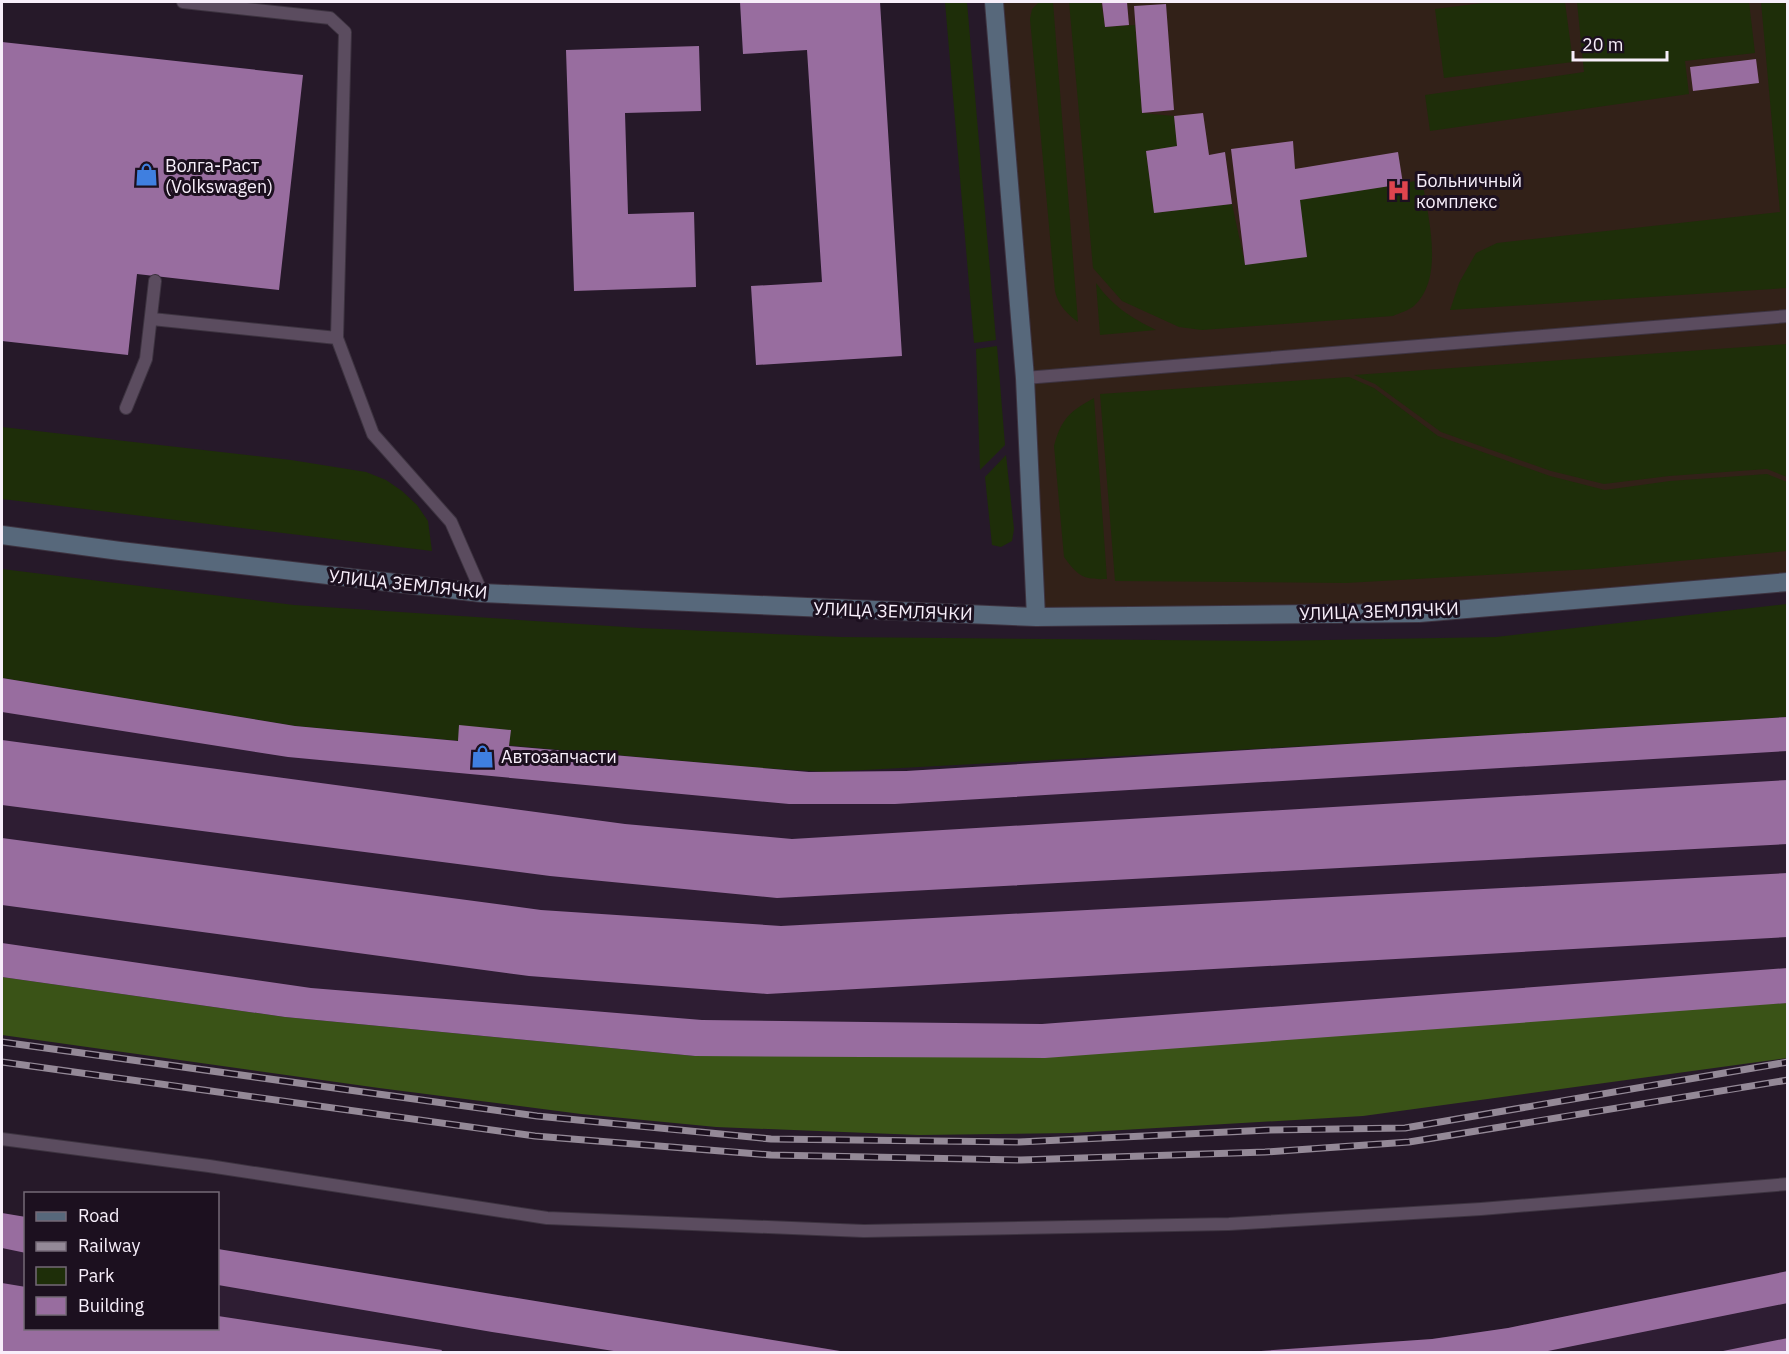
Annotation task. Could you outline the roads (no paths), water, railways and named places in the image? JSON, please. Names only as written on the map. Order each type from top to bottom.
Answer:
[{"type":"main road","points":[[994,2],[1025,378],[1036,617]]},
{"type":"main road","name":"УЛИЦА ЗЕМЛЯЧКИ","points":[[2,535],[482,593],[1036,617],[1419,613],[1788,582]]},
{"type":"lane","points":[[183,2],[330,18],[345,32],[337,338],[373,434],[451,522],[482,593]]},
{"type":"lane","points":[[126,408],[146,359],[155,281]]},
{"type":"lane","points":[[1025,378],[1788,316]]},
{"type":"lane","points":[[152,319],[337,338]]},
{"type":"lane","points":[[2,1139],[209,1166],[547,1218],[864,1231],[1229,1224],[1481,1209],[1788,1184]]},
{"type":"railway","points":[[2,1042],[537,1116],[771,1139],[1019,1142],[1269,1130],[1405,1128],[1788,1062]]},
{"type":"railway","points":[[2,1062],[535,1136],[771,1155],[1021,1160],[1265,1152],[1409,1142],[1788,1080]]},
{"type":"place","name":"Волга-Раст (Volkswagen)","points":[[147,175]]},
{"type":"place","name":"Больничный комплекс","points":[[1398,190]]},
{"type":"place","name":"Автозапчасти","points":[[483,756]]}]
